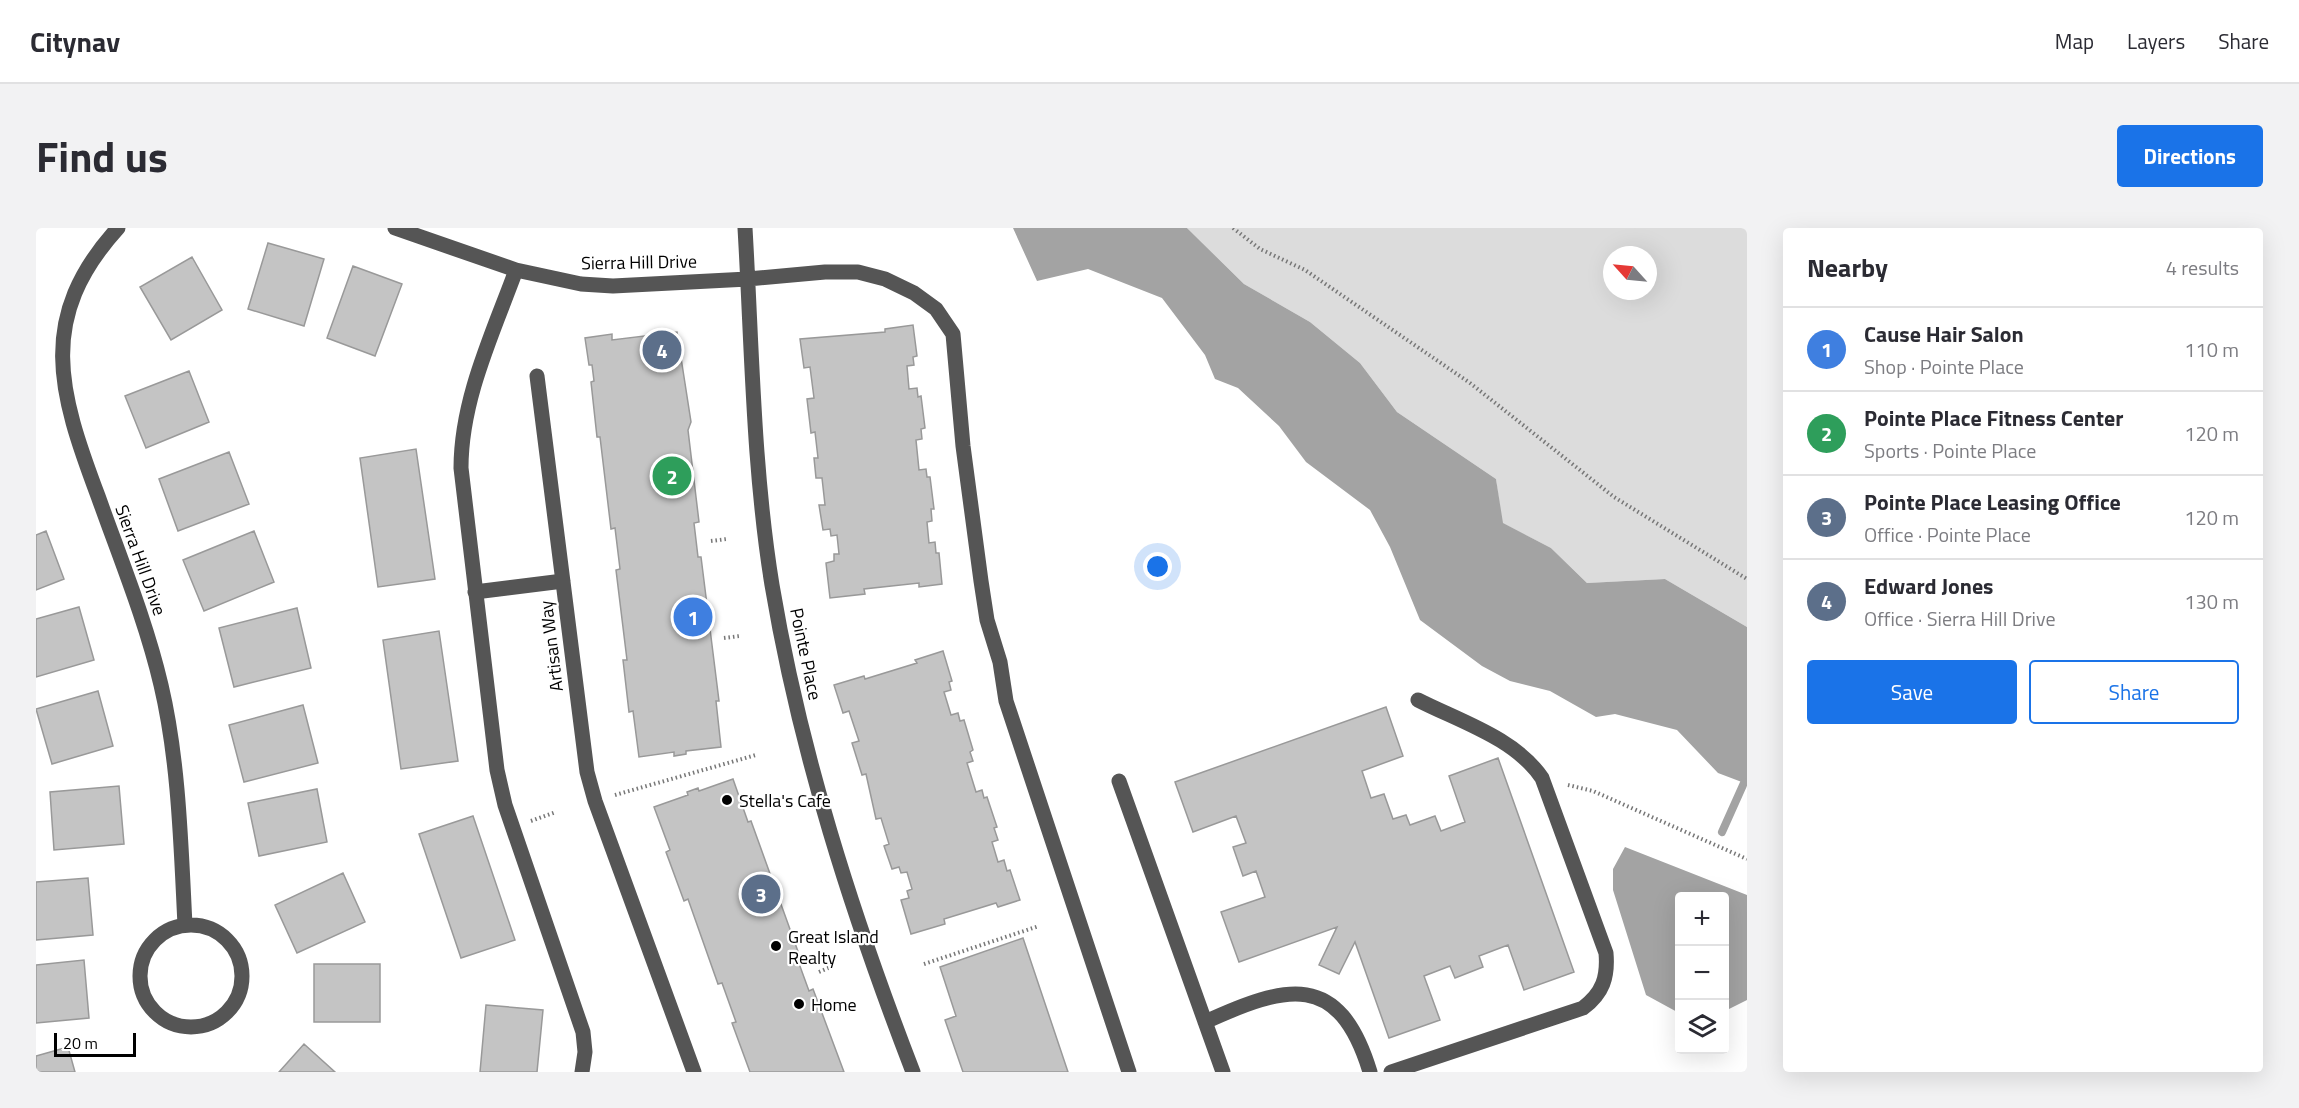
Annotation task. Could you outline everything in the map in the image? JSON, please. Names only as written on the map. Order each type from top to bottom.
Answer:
[{"type":"street","name":"Sierra Hill Drive","points":[[117,228],[86,264],[74,288],[60,340],[59,367],[69,419],[142,618],[161,684],[170,727],[185,925]]},
{"type":"street","name":"Sierra Hill Drive","points":[[395,228],[548,279],[613,285],[858,272],[885,279],[914,293],[936,309],[953,334],[963,446],[987,620],[1000,662],[1006,701],[1129,1072]]},
{"type":"street","name":"Pointe Place","points":[[745,228],[764,518],[772,583],[786,659],[805,742],[856,918],[913,1072]]},
{"type":"street","points":[[516,270],[467,408],[461,441],[461,468],[497,770],[505,805],[583,1032],[585,1052],[582,1072]]},
{"type":"street","points":[[537,376],[563,581]]},
{"type":"street","name":"Artisan Way","points":[[475,592],[563,581],[582,738],[595,801],[694,1072]]},
{"type":"street","points":[[1390,1072],[1583,1008],[1596,999],[1604,986],[1608,970],[1606,953],[1542,778],[1533,764],[1520,752],[1418,700]]},
{"type":"street","points":[[1119,781],[1223,1072]]},
{"type":"street","points":[[185,925],[203,926],[219,933],[232,945],[240,961],[242,979],[239,995],[231,1009],[219,1019],[204,1026],[180,1026],[158,1016],[147,1004],[141,989],[140,973],[144,955],[154,941],[168,930],[185,925]]},
{"type":"street","points":[[1205,1022],[1264,997],[1284,993],[1304,994],[1322,999],[1336,1008],[1350,1023],[1362,1044],[1370,1072]]},
{"type":"path","points":[[1233,228],[1260,249],[1305,270],[1470,383],[1614,496],[1747,579]]},
{"type":"path","points":[[711,541],[727,539]]},
{"type":"path","points":[[724,638],[740,636]]},
{"type":"path","points":[[614,795],[756,755]]},
{"type":"path","points":[[1542,778],[1593,791],[1747,859]]},
{"type":"path","points":[[548,816],[556,812]]},
{"type":"path","points":[[924,964],[1038,926]]},
{"type":"path","points":[[819,972],[833,966]]},
{"type":"shaded area","points":[[1013,228],[1187,228],[1244,284],[1310,322],[1360,363],[1397,412],[1496,479],[1503,523],[1551,548],[1587,583],[1665,579],[1747,627],[1747,784],[1718,773],[1677,730],[1615,714],[1596,717],[1550,691],[1510,681],[1482,666],[1420,620],[1390,547],[1370,510],[1306,462],[1279,426],[1238,388],[1215,379],[1205,355],[1162,298],[1088,269],[1037,281]]},
{"type":"shaded area","points":[[1187,228],[1747,228],[1747,627],[1665,579],[1587,583],[1551,548],[1502,523],[1496,479],[1397,412],[1360,363],[1310,322],[1244,284]]},
{"type":"shaded area","points":[[1625,847],[1747,895],[1747,1000],[1729,1009],[1729,892],[1675,892],[1675,1011],[1646,995],[1613,890],[1613,869]]},
{"type":"building","points":[[268,243],[324,259],[304,326],[248,309]]},
{"type":"building","points":[[192,257],[222,310],[171,340],[140,287]]},
{"type":"building","points":[[353,266],[402,284],[375,356],[327,338]]},
{"type":"building","points":[[913,325],[917,356],[913,357],[914,365],[907,366],[909,389],[917,388],[918,397],[921,396],[925,428],[921,429],[922,439],[916,440],[919,470],[926,469],[927,477],[930,477],[934,509],[931,509],[932,521],[927,522],[929,543],[935,542],[936,553],[939,553],[942,584],[919,587],[919,583],[864,589],[865,594],[830,598],[826,563],[834,561],[834,554],[839,554],[837,535],[831,536],[830,529],[823,530],[819,505],[825,505],[822,478],[816,478],[814,458],[818,458],[815,432],[811,433],[807,399],[814,398],[810,367],[804,368],[800,339],[885,332],[885,329]]},
{"type":"building","points":[[677,332],[691,422],[688,430],[699,522],[694,523],[698,557],[701,557],[719,701],[716,701],[721,747],[686,751],[686,754],[674,756],[674,752],[639,757],[633,711],[629,712],[623,660],[627,660],[616,570],[620,569],[615,528],[611,529],[600,437],[597,437],[591,382],[594,381],[592,365],[589,365],[585,338],[612,334],[612,340]]},
{"type":"building","points":[[189,371],[209,422],[146,448],[125,396]]},
{"type":"building","points":[[416,449],[435,579],[378,587],[360,458]]},
{"type":"building","points":[[229,452],[249,504],[178,531],[159,479]]},
{"type":"building","points":[[46,531],[64,579],[36,590],[36,535]]},
{"type":"building","points":[[254,531],[274,582],[204,611],[183,560]]},
{"type":"building","points":[[79,607],[94,660],[36,677],[36,619]]},
{"type":"building","points":[[297,608],[311,668],[234,687],[219,628]]},
{"type":"building","points":[[439,631],[458,761],[401,769],[383,640]]},
{"type":"building","points":[[943,651],[952,681],[949,682],[951,690],[944,692],[951,715],[958,713],[960,721],[964,720],[973,750],[970,752],[973,761],[967,763],[976,792],[982,790],[984,798],[987,797],[997,827],[994,828],[998,840],[992,842],[998,862],[1004,860],[1007,871],[1010,870],[1020,900],[998,907],[996,903],[944,919],[945,924],[911,934],[901,900],[909,898],[907,891],[912,889],[907,872],[901,873],[899,867],[892,869],[884,846],[889,844],[881,818],[876,819],[866,774],[862,775],[852,743],[859,741],[849,711],[843,713],[834,685],[864,676],[865,679],[917,663],[915,660]]},
{"type":"building","points":[[98,691],[113,746],[52,764],[36,709]]},
{"type":"building","points":[[303,705],[318,763],[244,782],[229,725]]},
{"type":"building","points":[[1386,707],[1403,756],[1362,771],[1371,798],[1384,794],[1393,819],[1406,815],[1410,825],[1435,816],[1441,831],[1465,822],[1449,776],[1498,758],[1574,972],[1524,990],[1508,945],[1479,956],[1483,967],[1455,978],[1450,966],[1424,976],[1440,1020],[1389,1038],[1355,942],[1339,974],[1319,965],[1337,927],[1239,962],[1221,912],[1265,897],[1256,871],[1243,876],[1233,847],[1246,843],[1236,816],[1193,832],[1175,782]]},
{"type":"building","points":[[733,779],[748,822],[751,821],[800,957],[797,958],[809,991],[813,989],[844,1072],[750,1072],[732,1023],[736,1022],[722,983],[718,984],[688,899],[684,901],[666,852],[670,850],[654,807],[688,795],[687,792],[698,788],[699,791]]},
{"type":"building","points":[[119,786],[124,844],[54,850],[50,792]]},
{"type":"building","points":[[317,789],[327,842],[259,856],[248,803]]},
{"type":"building","points":[[473,816],[515,940],[461,958],[419,834]]},
{"type":"building","points":[[343,873],[365,922],[297,953],[275,905]]},
{"type":"building","points":[[88,878],[93,935],[36,940],[36,882]]},
{"type":"building","points":[[1023,938],[1068,1072],[963,1072],[945,1020],[956,1016],[940,967]]},
{"type":"building","points":[[84,960],[89,1018],[36,1023],[36,965]]},
{"type":"building","points":[[314,964],[380,964],[380,1022],[314,1022]]},
{"type":"building","points":[[486,1005],[543,1010],[537,1072],[480,1072]]},
{"type":"building","points":[[304,1044],[335,1072],[279,1072]]},
{"type":"building","points":[[68,1047],[75,1072],[36,1072],[36,1056]]},
{"type":"waterway","points":[[1722,832],[1744,783],[1747,782]]},
{"type":"place","name":"Edward Jones","points":[[662,350]]},
{"type":"place","name":"Pointe Place Fitness Center","points":[[672,476]]},
{"type":"place","name":"Cause Hair Salon","points":[[693,617]]},
{"type":"place","name":"Stella's Cafe","points":[[727,800]]},
{"type":"place","name":"Pointe Place Leasing Office","points":[[761,894]]},
{"type":"place","name":"Great Island Realty","points":[[776,946]]},
{"type":"place","name":"Home","points":[[799,1004]]}]
